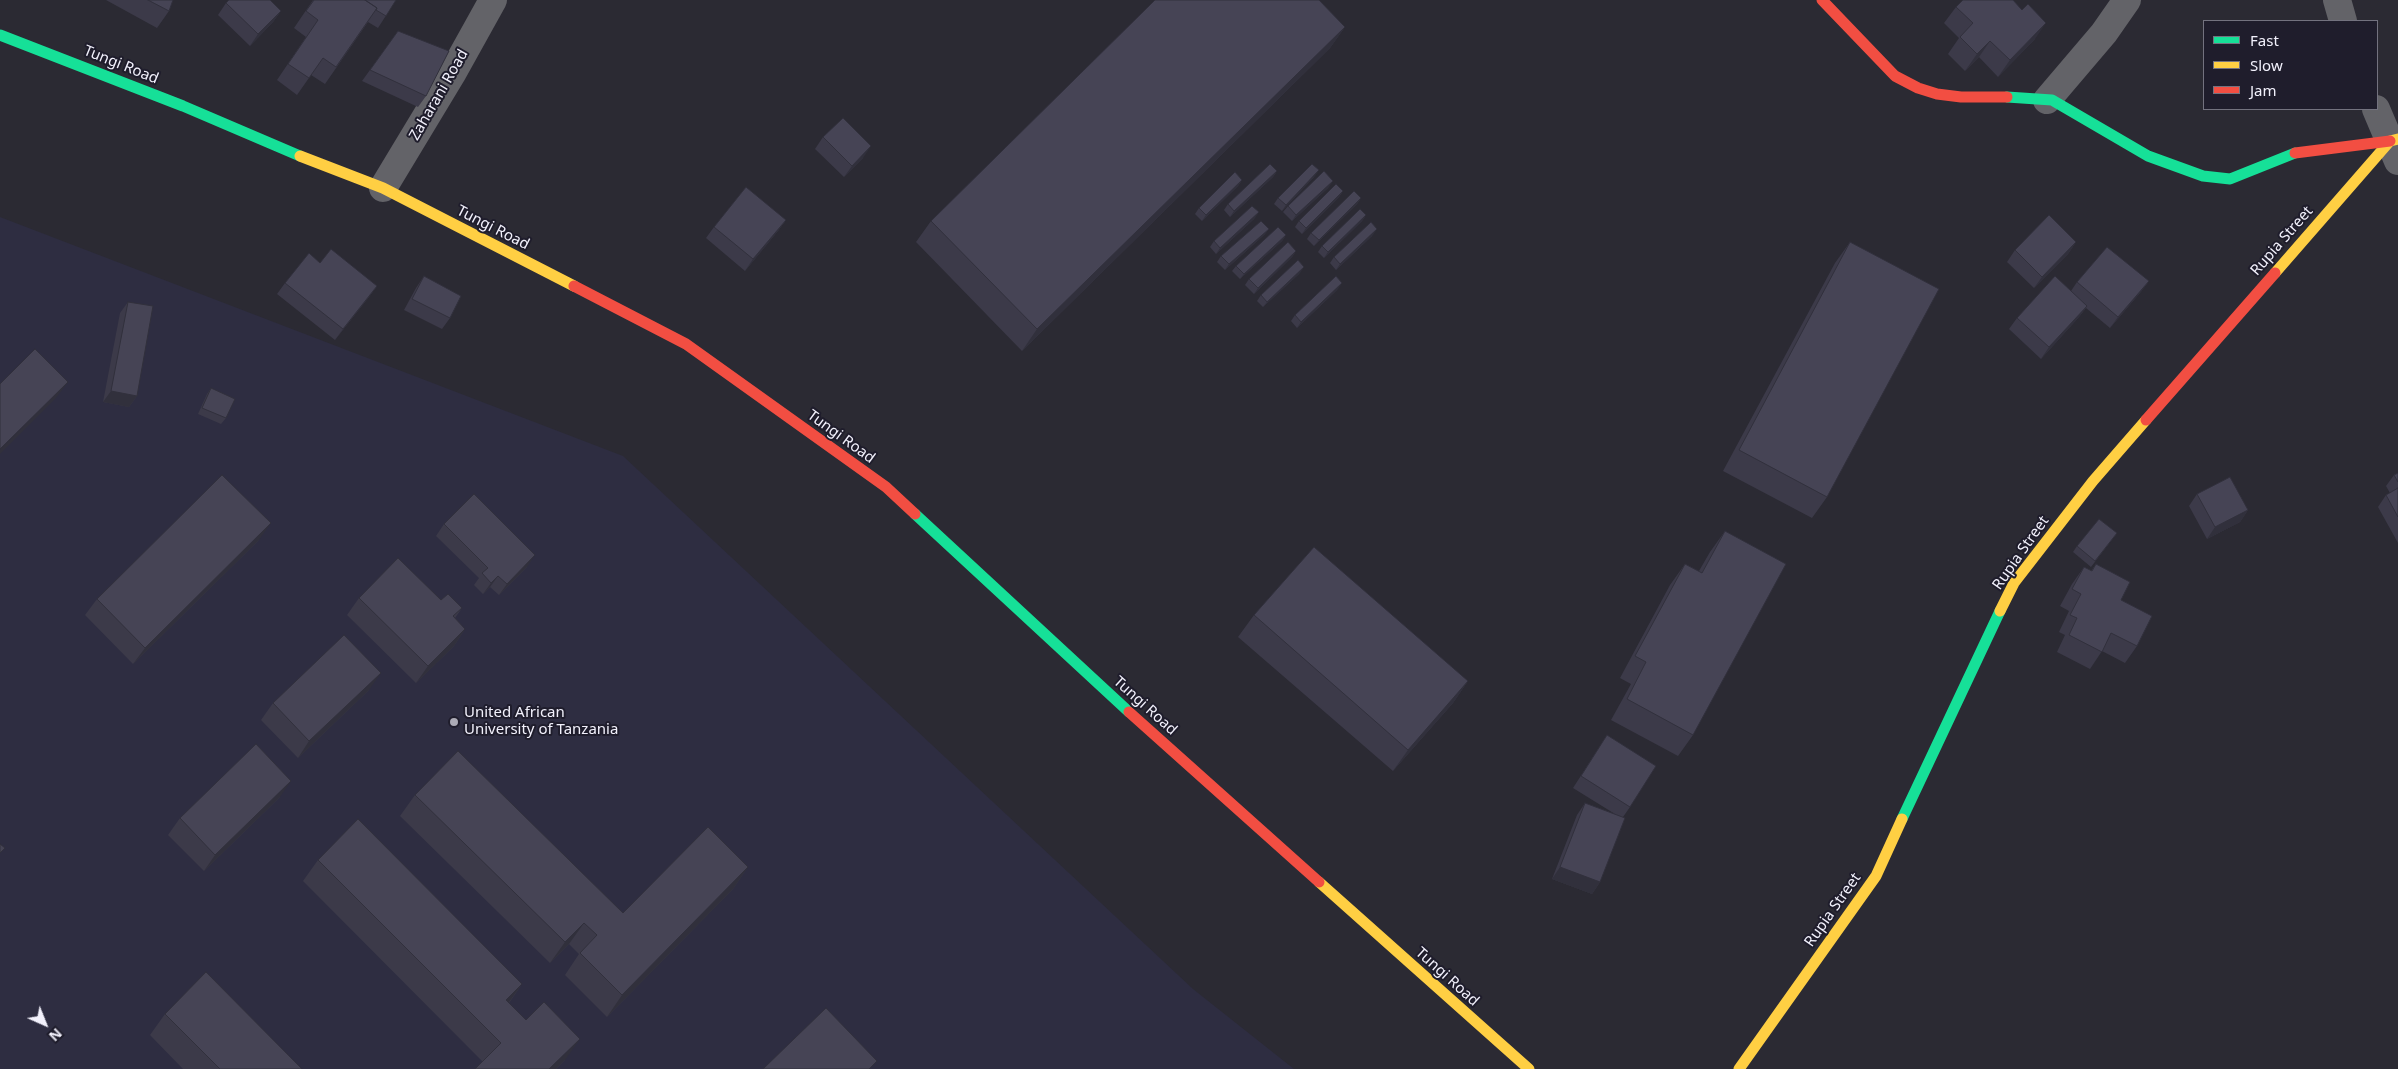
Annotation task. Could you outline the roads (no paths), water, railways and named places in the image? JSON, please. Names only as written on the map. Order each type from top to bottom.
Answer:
[{"type":"main road","points":[[1822,0],[1895,76],[1918,88],[1938,94],[1961,97],[2047,100],[2060,104],[2148,156],[2203,176],[2230,179],[2294,153],[2330,146],[2395,147]]},
{"type":"main road","name":"Tungi Road","points":[[0,35],[183,106],[304,158],[384,188],[686,344],[886,488],[1146,728],[1529,1069]]},
{"type":"main road","name":"Rupia Street","points":[[1738,1069],[1876,876],[1977,656],[2014,583],[2093,481],[2395,147]]},
{"type":"street","name":"Zaharani Road","points":[[384,188],[453,72],[493,0]]},
{"type":"street","points":[[2047,100],[2104,33],[2127,0]]},
{"type":"street","points":[[2337,0],[2342,20]]},
{"type":"street","points":[[2376,110],[2395,147]]},
{"type":"place","name":"United African University of Tanzania","points":[[454,722]]}]
